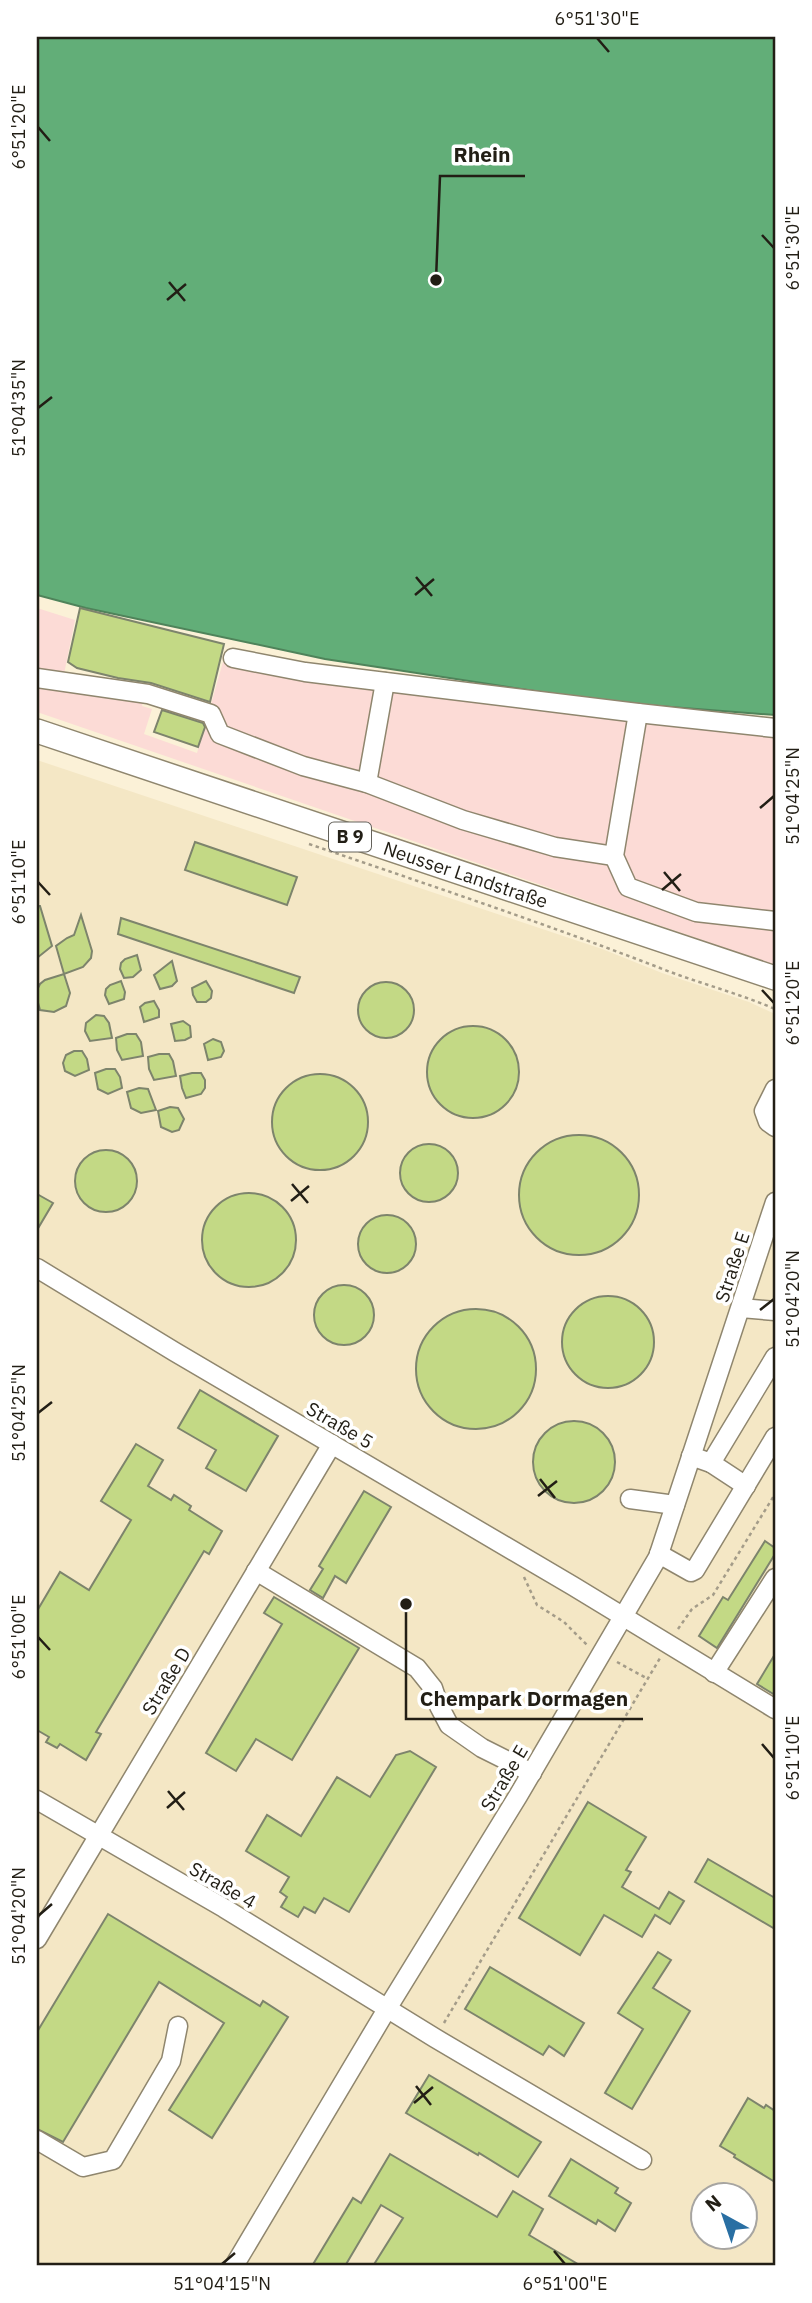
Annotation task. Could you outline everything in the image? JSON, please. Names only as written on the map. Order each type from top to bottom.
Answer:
[{"type":"main road","name":"Neusser Landstraße","points":[[37,731],[775,978]]},
{"type":"lane","points":[[233,658],[305,673],[775,727]]},
{"type":"lane","points":[[37,678],[148,694],[211,714],[220,734],[303,766],[367,783],[463,820],[555,847],[614,856]]},
{"type":"lane","points":[[367,783],[385,682]]},
{"type":"lane","points":[[638,713],[614,856],[628,887],[696,912],[775,921]]},
{"type":"lane","points":[[775,1090],[764,1111],[768,1122],[775,1127]]},
{"type":"lane","name":"Straße E","points":[[234,2266],[532,1773],[659,1554],[775,1202]]},
{"type":"lane","name":"Straße 5","points":[[37,1268],[775,1709]]},
{"type":"lane","points":[[741,1308],[775,1311]]},
{"type":"lane","points":[[711,1464],[775,1357]]},
{"type":"lane","points":[[659,1554],[691,1572],[695,1570],[775,1437]]},
{"type":"lane","name":"Straße D","points":[[37,1939],[332,1444]]},
{"type":"lane","points":[[691,1456],[711,1464],[746,1486]]},
{"type":"lane","points":[[631,1499],[675,1505]]},
{"type":"lane","points":[[256,1571],[417,1668],[433,1688],[449,1725],[482,1748],[532,1773]]},
{"type":"lane","points":[[714,1673],[775,1578]]},
{"type":"lane","name":"Straße 4","points":[[37,1800],[224,1908],[435,2038],[642,2160]]},
{"type":"lane","points":[[37,2140],[83,2167],[113,2160],[171,2061],[178,2026]]},
{"type":"path","points":[[306,844],[604,945],[775,1009]]},
{"type":"path","points":[[435,2038],[668,1645],[692,1609],[713,1595],[775,1494]]},
{"type":"path","points":[[519,1555],[521,1572],[537,1605],[564,1622],[590,1647],[648,1679]]},
{"type":"shaded area","points":[[37,37],[775,37],[775,715],[607,702],[325,659],[37,595]]},
{"type":"shaded area","points":[[37,608],[75,620],[61,689],[143,702],[142,706],[152,709],[144,734],[197,753],[223,662],[534,707],[775,733],[775,965],[37,712]]},
{"type":"shaded area","points":[[37,760],[602,949],[775,1014],[775,2266],[37,2266]]},
{"type":"building","points":[[80,608],[224,644],[210,702],[151,683],[77,668],[68,662]]},
{"type":"building","points":[[162,710],[203,723],[205,727],[198,747],[154,732]]},
{"type":"building","points":[[195,842],[297,877],[287,905],[185,870]]},
{"type":"building","points":[[37,906],[40,906],[52,946],[37,958]]},
{"type":"building","points":[[81,915],[92,951],[91,958],[83,967],[64,974],[56,946],[74,935]]},
{"type":"building","points":[[121,918],[300,977],[294,993],[118,934]]},
{"type":"building","points":[[137,955],[141,970],[133,977],[124,978],[120,969],[121,963]]},
{"type":"building","points":[[172,961],[177,981],[172,986],[160,989],[154,975]]},
{"type":"building","points":[[64,974],[70,993],[66,1006],[54,1012],[40,1010],[37,990],[40,984]]},
{"type":"building","points":[[121,981],[125,992],[124,999],[109,1004],[105,995],[106,989]]},
{"type":"building","points":[[206,981],[212,991],[211,998],[206,1002],[197,1002],[192,988]]},
{"type":"building","points":[[386,982],[397,984],[406,990],[412,999],[412,1021],[406,1030],[397,1036],[386,1038],[375,1036],[366,1030],[360,1021],[358,1010],[360,999],[366,990],[375,984]]},
{"type":"building","points":[[154,1001],[159,1017],[144,1022],[140,1007]]},
{"type":"building","points":[[96,1015],[104,1016],[109,1023],[112,1038],[90,1041],[85,1031],[86,1023]]},
{"type":"building","points":[[183,1021],[190,1026],[191,1037],[175,1041],[171,1024]]},
{"type":"building","points":[[473,1026],[491,1030],[505,1040],[515,1054],[519,1072],[515,1090],[505,1104],[491,1114],[473,1118],[455,1114],[441,1104],[431,1090],[427,1072],[431,1054],[441,1040],[455,1030]]},
{"type":"building","points":[[136,1034],[141,1042],[143,1056],[122,1060],[117,1050],[116,1038]]},
{"type":"building","points":[[213,1039],[221,1042],[224,1051],[221,1057],[208,1060],[204,1044]]},
{"type":"building","points":[[82,1051],[89,1070],[75,1076],[65,1071],[63,1063],[66,1055]]},
{"type":"building","points":[[169,1054],[176,1076],[154,1080],[148,1057]]},
{"type":"building","points":[[115,1069],[122,1088],[108,1094],[98,1089],[95,1073]]},
{"type":"building","points":[[201,1073],[205,1088],[201,1094],[186,1098],[180,1076]]},
{"type":"building","points":[[320,1074],[338,1078],[354,1088],[364,1104],[368,1122],[364,1140],[354,1156],[338,1166],[320,1170],[302,1166],[286,1156],[276,1140],[272,1122],[276,1104],[286,1088],[302,1078]]},
{"type":"building","points":[[139,1088],[148,1089],[156,1110],[141,1113],[131,1108],[127,1092]]},
{"type":"building","points":[[170,1107],[178,1108],[184,1119],[179,1130],[172,1132],[161,1127],[158,1111]]},
{"type":"building","points":[[579,1135],[602,1139],[622,1152],[635,1172],[639,1195],[635,1218],[622,1238],[602,1251],[579,1255],[556,1251],[536,1238],[523,1218],[519,1195],[523,1172],[536,1152],[556,1139]]},
{"type":"building","points":[[423,1144],[435,1144],[450,1152],[458,1167],[458,1179],[450,1194],[435,1202],[423,1202],[408,1194],[400,1179],[400,1167],[408,1152]]},
{"type":"building","points":[[106,1150],[128,1159],[137,1181],[128,1203],[106,1212],[84,1203],[75,1181],[84,1159]]},
{"type":"building","points":[[249,1193],[267,1196],[282,1207],[293,1222],[296,1240],[293,1258],[282,1273],[267,1284],[249,1287],[231,1284],[216,1273],[205,1258],[202,1240],[205,1222],[216,1207],[231,1196]]},
{"type":"building","points":[[37,1194],[53,1203],[37,1230]]},
{"type":"building","points":[[381,1215],[393,1215],[403,1219],[412,1228],[416,1250],[408,1265],[393,1273],[381,1273],[371,1269],[362,1260],[358,1250],[358,1238],[362,1228],[371,1219]]},
{"type":"building","points":[[344,1285],[365,1294],[374,1315],[365,1336],[344,1345],[323,1336],[314,1315],[323,1294]]},
{"type":"building","points":[[608,1296],[626,1299],[641,1309],[651,1324],[654,1342],[651,1360],[641,1375],[626,1385],[608,1388],[590,1385],[575,1375],[565,1360],[562,1342],[565,1324],[575,1309],[590,1299]]},
{"type":"building","points":[[476,1309],[499,1313],[519,1326],[532,1346],[536,1369],[532,1392],[519,1412],[499,1425],[476,1429],[453,1425],[433,1412],[420,1392],[416,1369],[420,1346],[433,1326],[453,1313]]},
{"type":"building","points":[[200,1390],[278,1436],[246,1491],[206,1468],[216,1450],[178,1428]]},
{"type":"building","points":[[574,1421],[590,1424],[603,1433],[612,1446],[615,1462],[612,1478],[603,1491],[590,1500],[574,1503],[558,1500],[545,1491],[536,1478],[533,1462],[536,1446],[545,1433],[558,1424]]},
{"type":"building","points":[[136,1444],[163,1460],[148,1486],[171,1500],[174,1495],[191,1506],[189,1510],[222,1531],[209,1554],[204,1551],[96,1732],[101,1734],[86,1760],[60,1744],[57,1748],[46,1742],[49,1737],[37,1730],[37,1611],[60,1572],[89,1590],[131,1520],[101,1501]]},
{"type":"building","points":[[364,1491],[391,1507],[346,1583],[335,1576],[323,1598],[310,1590],[323,1569],[319,1566]]},
{"type":"building","points":[[765,1541],[775,1548],[775,1554],[717,1648],[699,1636],[723,1597],[728,1600]]},
{"type":"building","points":[[274,1597],[359,1648],[292,1760],[256,1739],[236,1771],[206,1753],[282,1624],[264,1613]]},
{"type":"building","points":[[775,1654],[775,1695],[757,1684]]},
{"type":"building","points":[[410,1751],[436,1767],[349,1912],[324,1898],[315,1913],[304,1907],[298,1917],[281,1907],[287,1897],[280,1892],[289,1877],[246,1851],[267,1815],[301,1836],[337,1777],[370,1797],[396,1755]]},
{"type":"building","points":[[588,1802],[646,1837],[626,1870],[631,1872],[622,1887],[659,1909],[669,1892],[684,1901],[670,1924],[655,1915],[642,1937],[604,1915],[580,1955],[519,1918]]},
{"type":"building","points":[[708,1859],[775,1898],[775,1929],[695,1882]]},
{"type":"building","points":[[108,1914],[260,2006],[263,2001],[288,2017],[212,2138],[169,2110],[224,2023],[159,1982],[63,2142],[37,2129],[37,2032]]},
{"type":"building","points":[[658,1952],[671,1960],[653,1988],[690,2011],[632,2109],[605,2093],[643,2029],[618,2013]]},
{"type":"building","points":[[490,1967],[584,2023],[564,2056],[549,2046],[543,2055],[465,2009]]},
{"type":"building","points":[[429,2075],[541,2142],[518,2177],[406,2113]]},
{"type":"building","points":[[748,2098],[775,2111],[775,2182],[720,2146]]},
{"type":"building","points":[[390,2154],[497,2217],[513,2191],[543,2209],[529,2235],[581,2266],[373,2266],[403,2218],[381,2205],[345,2266],[312,2266],[353,2198],[361,2203]]},
{"type":"building","points":[[571,2159],[618,2188],[615,2193],[631,2203],[615,2231],[598,2220],[596,2224],[549,2196]]},
{"type":"place","name":"Rhein","points":[[436,280]]},
{"type":"place","name":"Chempark Dormagen","points":[[406,1604]]}]
